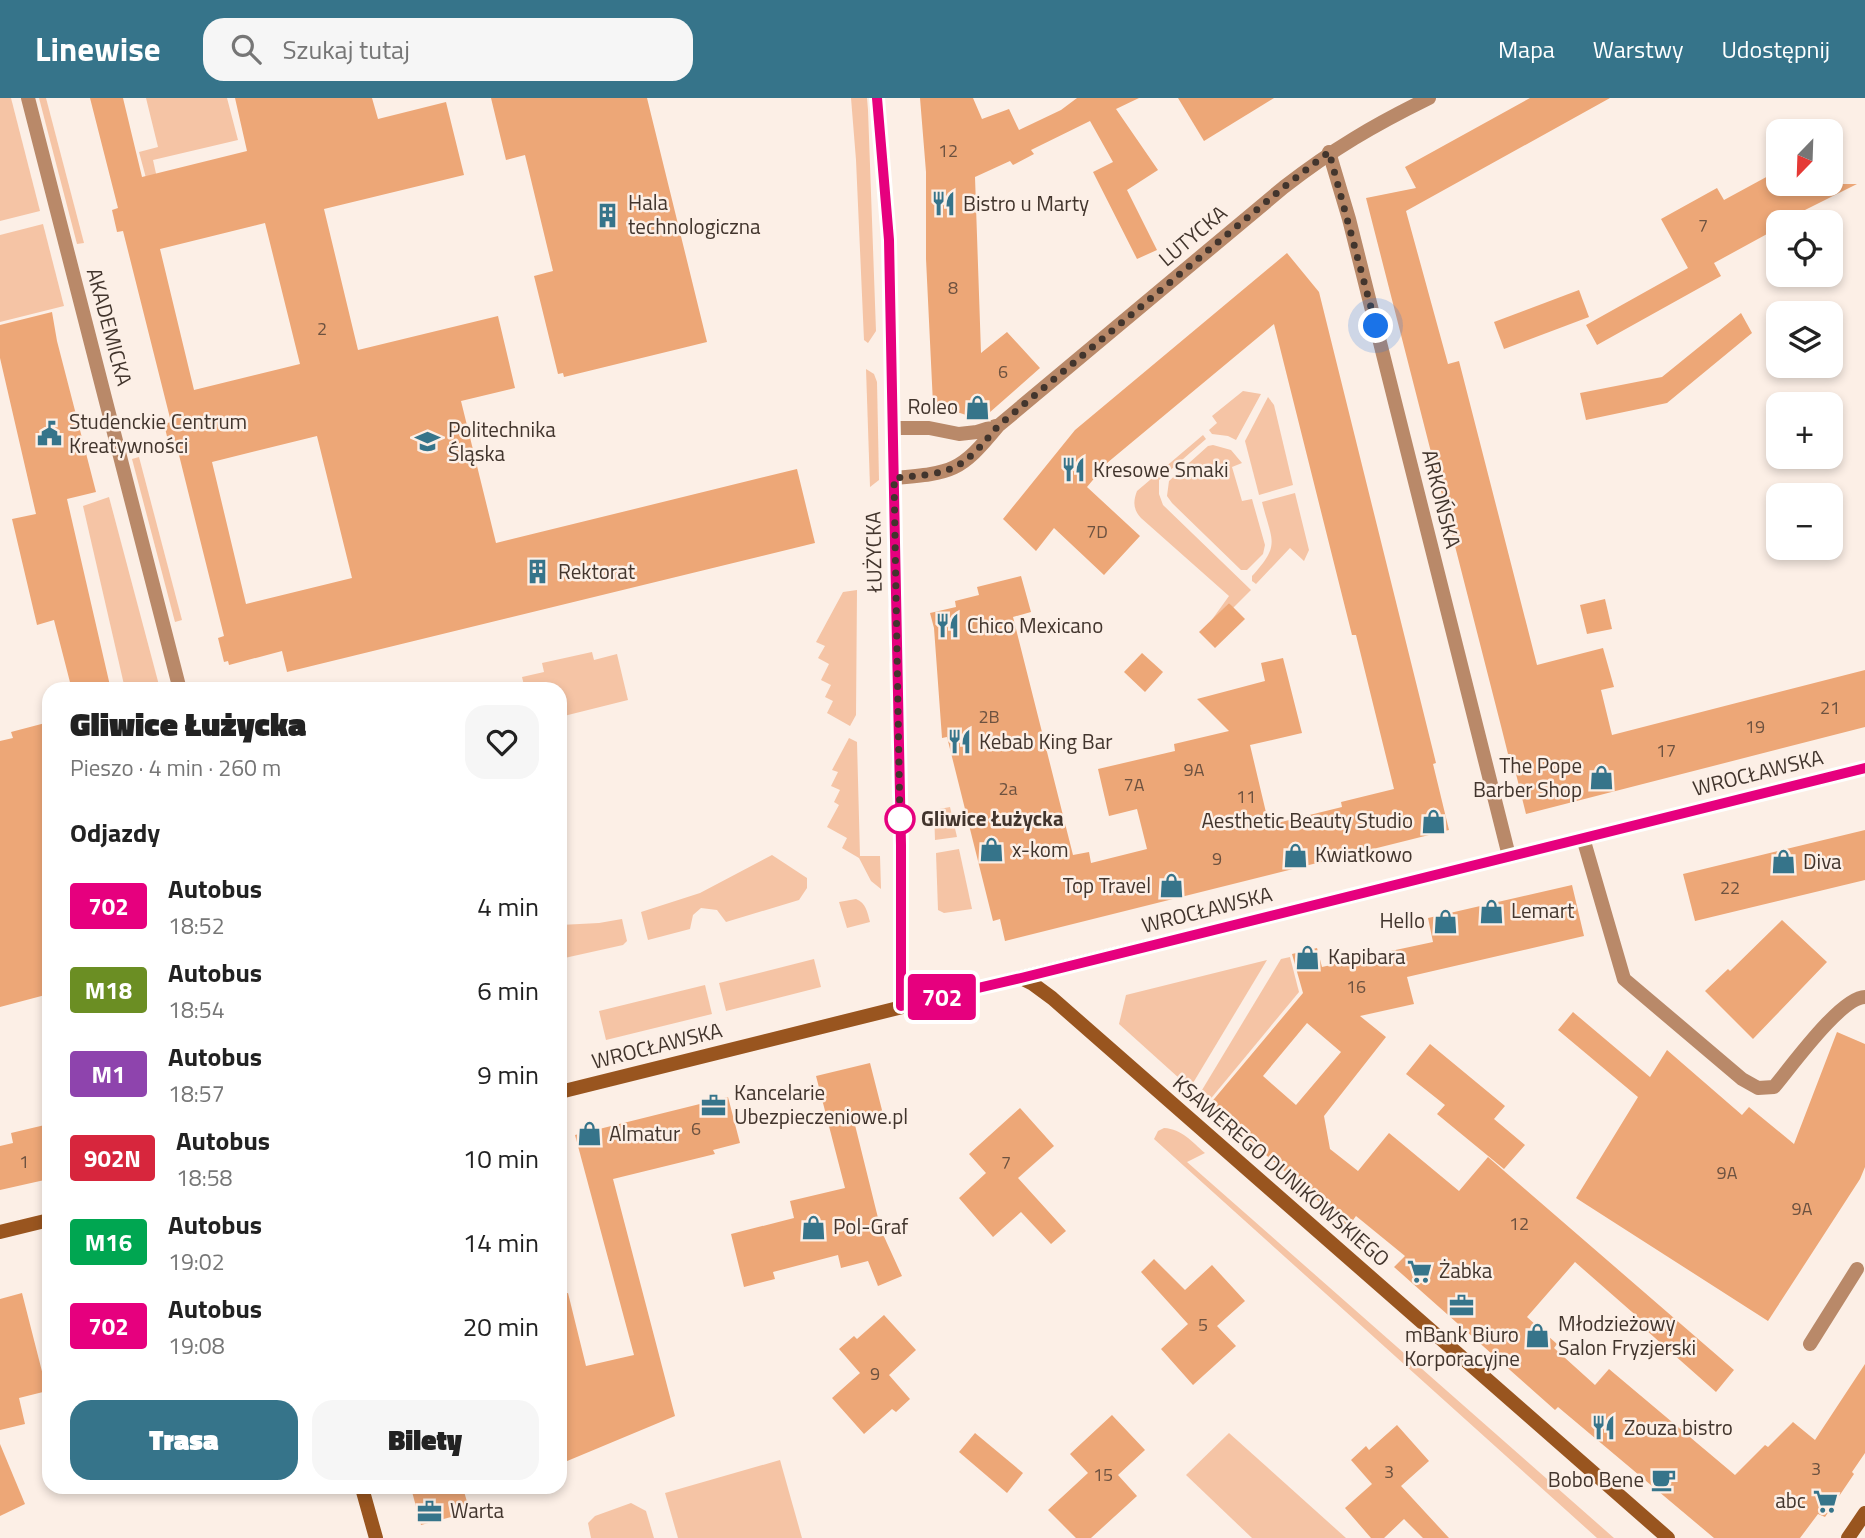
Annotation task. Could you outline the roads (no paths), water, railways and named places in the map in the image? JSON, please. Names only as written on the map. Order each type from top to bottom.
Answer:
[{"type":"street","name":"AKADEMICKA","points":[[28,98],[178,682]]},
{"type":"street","name":"ŁUŻYCKA","points":[[877,98],[889,240],[894,428],[901,1006]]},
{"type":"street","name":"LUTYCKA","points":[[894,478],[948,472],[973,456],[998,426],[1284,187],[1329,152],[1377,123],[1429,98]]},
{"type":"street","name":"ARKOŃSKA","points":[[1329,152],[1352,232],[1509,856]]},
{"type":"street","name":"LUTYCKA","points":[[894,428],[929,428],[959,434],[998,426]]},
{"type":"street","name":"WROCŁAWSKA","points":[[567,1090],[1865,768]]},
{"type":"street","points":[[1583,838],[1624,979],[1742,1079],[1758,1088],[1774,1087],[1840,1009],[1860,997],[1865,997]]},
{"type":"street","name":"KSAWEREGO DUNIKOWSKIEGO","points":[[1021,978],[1052,998],[1668,1538]]},
{"type":"street","points":[[0,1232],[42,1222]]},
{"type":"street","points":[[1810,1344],[1862,1267]]},
{"type":"street","points":[[364,1494],[376,1538]]},
{"type":"street","points":[[1848,1538],[1865,1513]]},
{"type":"place","name":"Bistro u Marty","points":[[943,204]]},
{"type":"place","name":"Hala technologiczna","points":[[608,215]]},
{"type":"place","name":"Roleo","points":[[978,407]]},
{"type":"place","name":"Studenckie Centrum Kreatywności","points":[[49,434]]},
{"type":"place","name":"Politechnika Śląska","points":[[428,442]]},
{"type":"place","name":"Kresowe Smaki","points":[[1073,470]]},
{"type":"place","name":"Rektorat","points":[[538,572]]},
{"type":"place","name":"Chico Mexicano","points":[[947,626]]},
{"type":"place","name":"Kebab King Bar","points":[[959,742]]},
{"type":"place","name":"The Pope Barber Shop","points":[[1602,778]]},
{"type":"place","name":"Gliwice Łużycka","points":[[900,819]]},
{"type":"place","name":"Aesthetic Beauty Studio","points":[[1433,821]]},
{"type":"place","name":"x-kom","points":[[992,850]]},
{"type":"place","name":"Kwiatkowo","points":[[1295,855]]},
{"type":"place","name":"Diva","points":[[1783,862]]},
{"type":"place","name":"Top Travel","points":[[1171,886]]},
{"type":"place","name":"Lemart","points":[[1491,911]]},
{"type":"place","name":"Hello","points":[[1445,921]]},
{"type":"place","name":"Kapibara","points":[[1308,957]]},
{"type":"place","name":"Kancelarie Ubezpieczeniowe.pl","points":[[714,1105]]},
{"type":"place","name":"Almatur","points":[[589,1134]]},
{"type":"place","name":"Pol-Graf","points":[[813,1227]]},
{"type":"place","name":"Żabka","points":[[1419,1271]]},
{"type":"place","name":"mBank Biuro Korporacyjne","points":[[1462,1306]]},
{"type":"place","name":"Młodzieżowy Salon Fryzjerski","points":[[1538,1336]]},
{"type":"place","name":"Zouza bistro","points":[[1604,1428]]},
{"type":"place","name":"Bobo Bene","points":[[1664,1480]]},
{"type":"place","name":"abc","points":[[1826,1501]]},
{"type":"place","name":"Warta","points":[[430,1511]]}]
